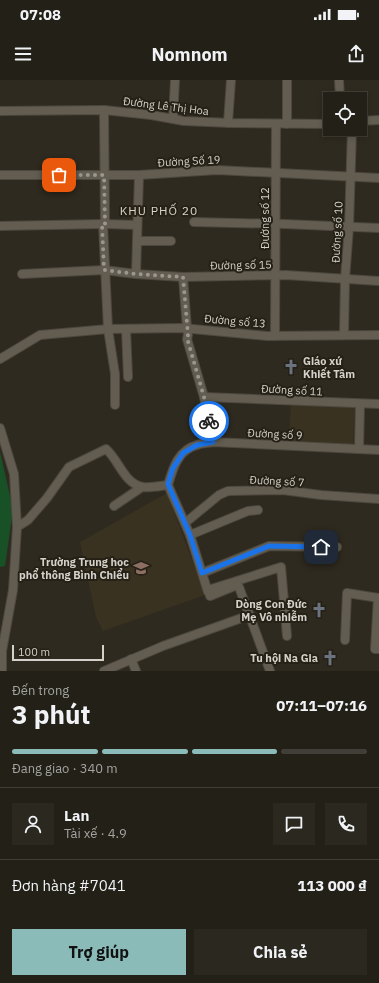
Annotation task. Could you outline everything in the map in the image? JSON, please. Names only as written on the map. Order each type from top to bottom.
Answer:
[{"type":"street","points":[[173,119],[175,80]]},
{"type":"street","points":[[228,123],[231,80]]},
{"type":"street","points":[[286,80],[287,124]]},
{"type":"street","points":[[339,80],[340,92]]},
{"type":"street","points":[[104,110],[104,270],[108,329],[116,374],[116,405]]},
{"type":"street","name":"Đường Lê Thị Hoa","points":[[0,111],[104,110],[184,121],[323,124]]},
{"type":"street","points":[[367,121],[379,120]]},
{"type":"street","name":"Đường số 12","points":[[275,336],[276,124]]},
{"type":"street","name":"Đường số 10","points":[[344,336],[345,279],[349,227],[352,136]]},
{"type":"street","name":"Đường Số 19","points":[[0,175],[139,175],[217,170],[379,178]]},
{"type":"street","points":[[136,274],[139,175]]},
{"type":"street","points":[[194,222],[379,228]]},
{"type":"street","points":[[0,226],[104,224],[137,225]]},
{"type":"street","points":[[137,241],[171,241]]},
{"type":"street","points":[[22,274],[104,270]]},
{"type":"street","name":"Đường số 15","points":[[104,270],[183,277],[275,275],[379,281]]},
{"type":"street","points":[[183,277],[187,338],[204,397],[213,442]]},
{"type":"street","name":"Đường số 13","points":[[0,359],[40,335],[108,329],[186,328],[275,336],[379,335]]},
{"type":"street","points":[[126,329],[128,377]]},
{"type":"street","name":"Đường số 11","points":[[204,397],[379,404]]},
{"type":"street","points":[[359,449],[360,404]]},
{"type":"street","points":[[0,428],[14,474],[17,527],[13,590],[2,651],[2,671]]},
{"type":"street","name":"Đường số 9","points":[[168,484],[173,468],[183,453],[197,445],[213,442],[379,450]]},
{"type":"street","points":[[17,527],[28,520],[47,498],[70,467],[106,449],[110,452],[127,478],[142,487]]},
{"type":"street","points":[[114,506],[142,487],[168,484],[190,535],[209,592]]},
{"type":"street","name":"Đường số 7","points":[[185,523],[219,495],[228,491],[283,490],[320,495],[379,499]]},
{"type":"street","points":[[190,535],[248,511],[258,510]]},
{"type":"street","points":[[202,573],[269,546],[337,547]]},
{"type":"street","points":[[209,592],[282,567],[286,636]]},
{"type":"street","points":[[209,592],[238,586],[270,671]]},
{"type":"street","points":[[345,640],[347,593],[378,598],[375,649],[379,649]]},
{"type":"street","points":[[104,671],[163,646],[250,616]]},
{"type":"street","points":[[131,659],[136,671]]},
{"type":"shaded area","points":[[291,403],[355,406],[353,445],[289,442]]},
{"type":"shaded area","name":"Trường Trung học phổ thông Bình Chiểu","points":[[167,493],[205,595],[103,631],[96,617],[80,542]]},
{"type":"green space","points":[[0,452],[13,509],[5,566],[0,567]]},
{"type":"way so far","points":[[59,175],[104,175],[105,224],[102,224],[104,270],[183,277],[187,338],[204,397],[209,421]]},
{"type":"place","name":"Giáo xứ Khiết Tâm","points":[[291,367]]},
{"type":"place","name":"Trường Trung học phổ thông Bình Chiểu","points":[[141,568]]},
{"type":"place","name":"Dòng Con Đức Mẹ Vô nhiễm","points":[[319,610]]},
{"type":"place","name":"Tu hội Na Gia","points":[[330,658]]},
{"type":"district","name":"KHU PHỐ 20","points":[[159,210]]},
{"type":"route","points":[[209,421],[213,442],[197,445],[183,453],[173,468],[168,484],[190,535],[202,573],[269,546],[321,547]]}]
